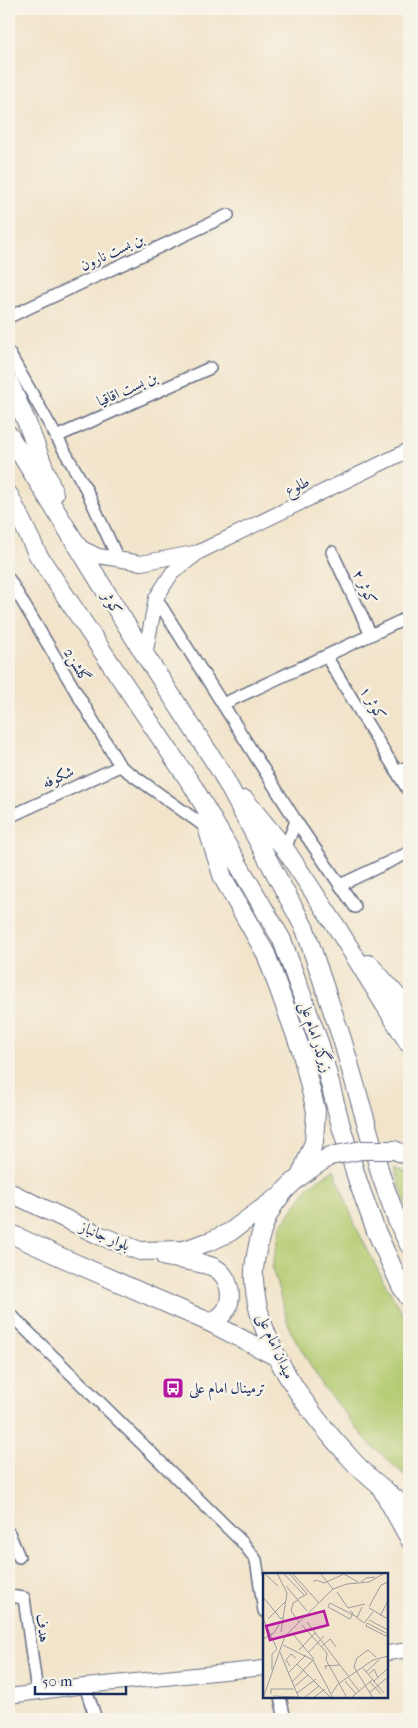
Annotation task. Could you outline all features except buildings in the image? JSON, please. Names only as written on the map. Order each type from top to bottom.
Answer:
[{"type":"main road","points":[[9,382],[73,540]]},
{"type":"main road","name":"کوثر","points":[[9,435],[145,655],[220,770]]},
{"type":"main road","points":[[9,495],[38,554]]},
{"type":"main road","points":[[9,515],[38,554],[194,788],[223,878],[266,954],[301,1050],[316,1111],[314,1142],[300,1177]]},
{"type":"main road","points":[[220,770],[285,849],[336,926],[409,1044]]},
{"type":"main road","name":"زیرگذر امام علی","points":[[220,770],[306,929],[342,1039],[380,1176],[409,1245]]},
{"type":"main road","name":"زیرگذر امام علی","points":[[194,788],[282,940],[320,1044],[341,1126],[361,1190],[376,1231],[401,1286],[409,1298]]},
{"type":"main road","points":[[336,926],[397,996],[409,1015]]},
{"type":"main road","name":"میدان امام علی","points":[[401,1153],[362,1150],[330,1156],[300,1177],[282,1194],[268,1215],[260,1235],[255,1260],[254,1279],[257,1303],[264,1324],[277,1357],[289,1379],[316,1418],[352,1461],[375,1483],[409,1510]]},
{"type":"main road","name":"بلوار جانباز","points":[[9,1192],[100,1236],[140,1251],[184,1250],[211,1241],[230,1232],[282,1194]]},
{"type":"main road","points":[[9,1233],[60,1258],[211,1323],[277,1357]]},
{"type":"main road","points":[[140,1251],[214,1267],[222,1274],[230,1291],[229,1301],[226,1310],[211,1323]]},
{"type":"street","name":"بن بست نارون","points":[[9,317],[228,215]]},
{"type":"street","points":[[9,353],[86,489],[118,559]]},
{"type":"street","name":"بن بست اقاقیا","points":[[56,437],[210,368]]},
{"type":"street","name":"طلوع","points":[[198,552],[409,450]]},
{"type":"street","points":[[73,540],[98,556],[141,563],[198,552]]},
{"type":"street","points":[[145,655],[156,598],[172,573],[198,552]]},
{"type":"street","name":"کوثر ۲","points":[[332,552],[371,635]]},
{"type":"street","name":"گلشن2","points":[[9,580],[120,766]]},
{"type":"street","points":[[156,598],[296,821],[355,907]]},
{"type":"street","points":[[223,704],[409,617]]},
{"type":"street","name":"کوثر ۱","points":[[326,656],[409,792]]},
{"type":"street","points":[[120,766],[207,828]]},
{"type":"street","name":"شکوفه","points":[[9,817],[120,766]]},
{"type":"street","points":[[397,772],[409,766]]},
{"type":"street","points":[[285,849],[296,821]]},
{"type":"street","points":[[340,885],[408,853]]},
{"type":"street","points":[[9,1313],[244,1543],[256,1560],[263,1605]]},
{"type":"street","points":[[375,1483],[409,1542]]},
{"type":"street","points":[[9,1533],[19,1556]]},
{"type":"street","name":"هدف","points":[[9,1596],[24,1598],[37,1692]]},
{"type":"street","points":[[388,1653],[409,1650]]},
{"type":"street","points":[[9,1696],[85,1686],[263,1668]]},
{"type":"street","points":[[85,1686],[96,1719]]},
{"type":"street","points":[[280,1698],[285,1719]]},
{"type":"green space","points":[[394,1168],[409,1174],[409,1214]]},
{"type":"green space","points":[[334,1170],[356,1227],[409,1325],[409,1479],[370,1444],[323,1387],[290,1330],[272,1268],[281,1226],[310,1185]]},
{"type":"place","name":"ترمینال امام علی","points":[[173,1388]]}]
